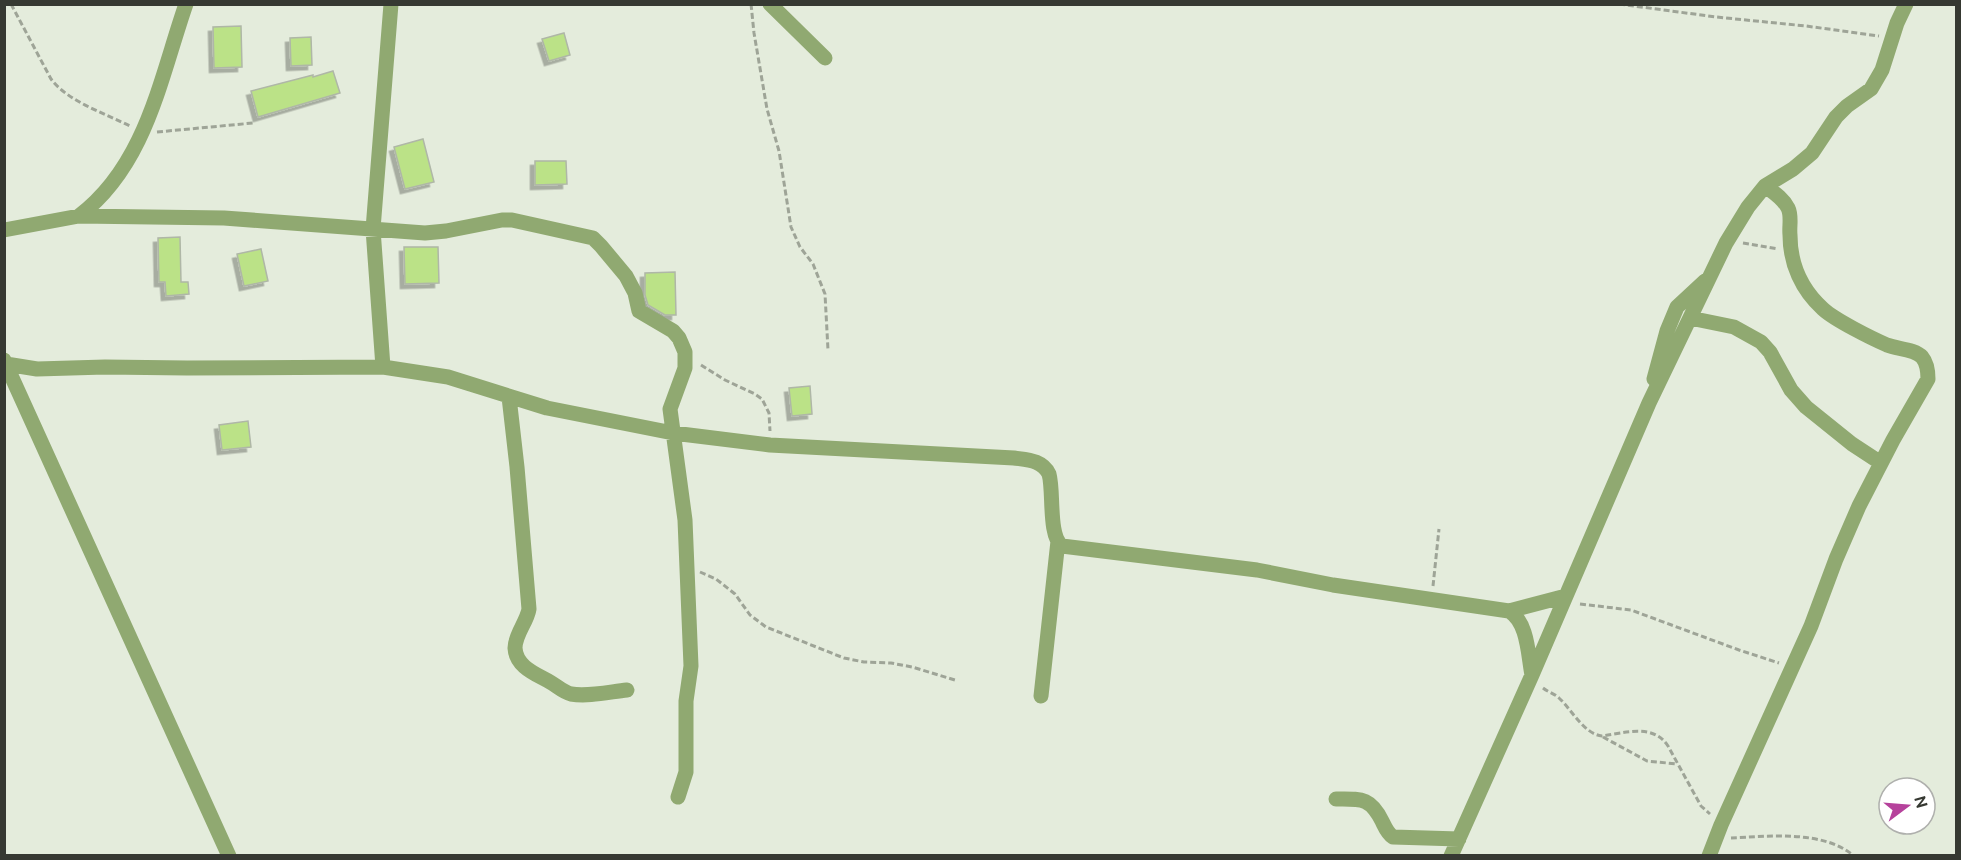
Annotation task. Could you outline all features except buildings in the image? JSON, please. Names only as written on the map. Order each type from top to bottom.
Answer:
[{"type":"street","points":[[79,216],[96,204],[110,187],[127,163],[143,133],[186,4]]},
{"type":"street","points":[[383,367],[373,229],[391,4]]},
{"type":"street","points":[[770,4],[825,58]]},
{"type":"street","points":[[1451,855],[1532,675],[1649,403],[1726,243],[1748,207],[1765,186],[1793,169],[1812,153],[1836,117],[1871,89],[1882,70],[1906,4]]},
{"type":"street","points":[[1709,855],[1793,668],[1859,506],[1893,440],[1927,383],[1928,375],[1925,363],[1918,354],[1889,345],[1825,311],[1807,291],[1795,267],[1792,254],[1790,212],[1781,198],[1765,186]]},
{"type":"street","points":[[4,230],[79,216],[224,218],[436,232],[512,220],[593,238],[626,276],[635,292],[641,313],[673,331],[685,352],[685,368],[671,403],[670,415],[686,520],[691,666],[686,701],[686,772],[678,797]]},
{"type":"street","points":[[1649,403],[1656,368],[1673,315],[1682,300],[1710,276]]},
{"type":"street","points":[[1690,318],[1734,327],[1761,342],[1770,352],[1791,390],[1806,407],[1852,444],[1881,463]]},
{"type":"street","points":[[5,362],[37,369],[383,367],[448,377],[547,408],[673,433],[770,445],[1014,458],[1032,461],[1046,468],[1049,474],[1054,530],[1062,546],[1257,570],[1333,585],[1509,610],[1564,599]]},
{"type":"street","points":[[5,362],[229,855]]},
{"type":"street","points":[[508,397],[517,467],[529,609],[525,623],[516,639],[515,648],[518,657],[526,668],[566,692],[582,694],[627,690]]},
{"type":"street","points":[[1041,696],[1058,541]]},
{"type":"street","points":[[1509,610],[1517,616],[1521,624],[1532,675]]},
{"type":"street","points":[[1336,799],[1362,800],[1370,804],[1393,837],[1459,839]]},
{"type":"path","points":[[11,4],[59,89],[70,97],[143,133],[253,123]]},
{"type":"path","points":[[751,4],[767,109],[779,151],[791,227],[800,247],[813,264],[825,294],[828,350]]},
{"type":"path","points":[[1619,4],[1892,38]]},
{"type":"path","points":[[1726,243],[1747,243],[1772,247],[1792,254]]},
{"type":"path","points":[[685,352],[717,376],[762,399],[769,413],[770,445]]},
{"type":"path","points":[[1431,600],[1439,529]]},
{"type":"path","points":[[688,566],[716,579],[729,589],[750,615],[766,627],[844,658],[902,664],[955,680]]},
{"type":"path","points":[[1564,599],[1631,610],[1793,668]]},
{"type":"path","points":[[1532,675],[1544,688],[1561,699],[1596,736],[1630,731],[1651,732],[1666,742],[1718,832],[1815,838],[1841,846],[1854,855]]},
{"type":"path","points":[[1602,736],[1614,745],[1647,761],[1678,764]]}]
